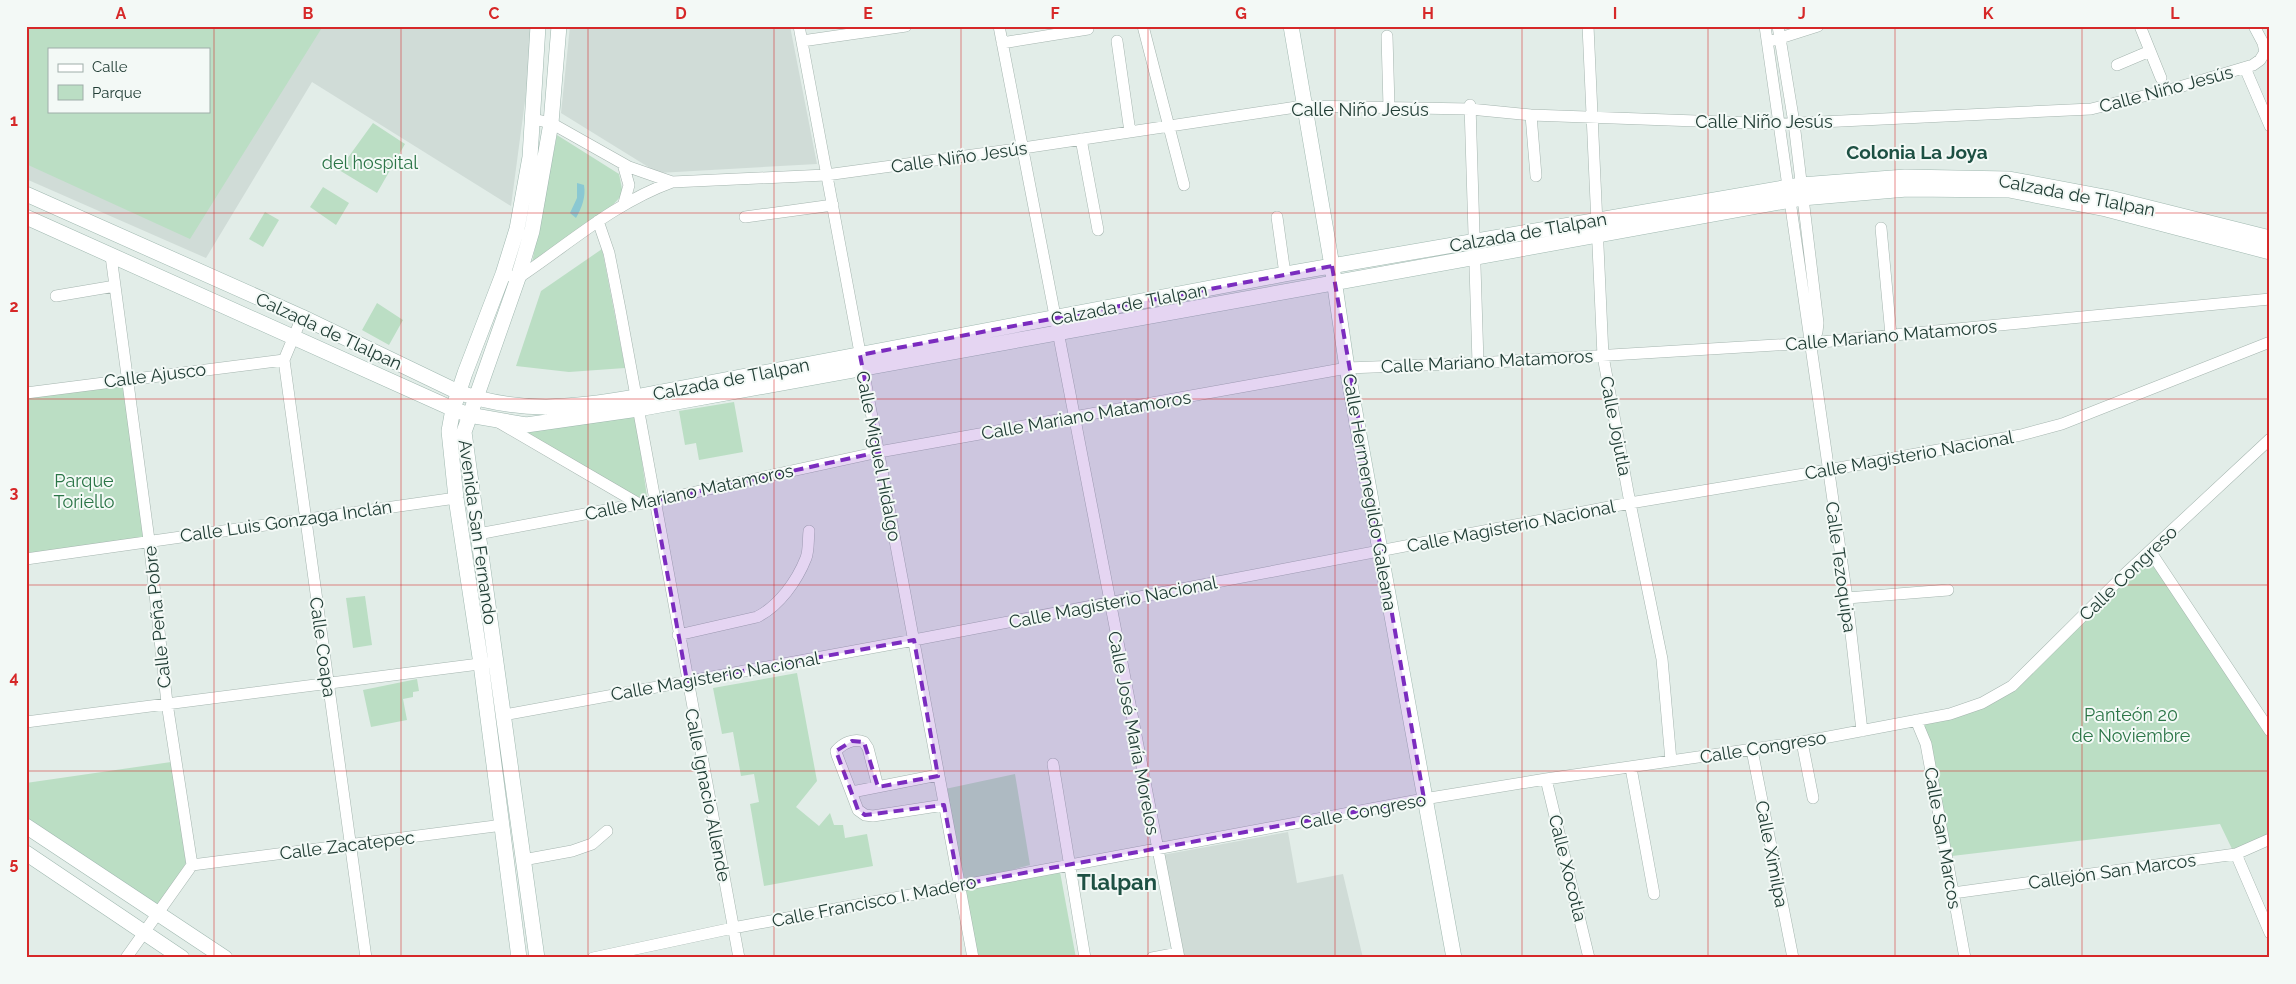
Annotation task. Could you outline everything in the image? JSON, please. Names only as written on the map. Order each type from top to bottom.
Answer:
[{"type":"main road","name":"Avenida San Fernando","points":[[536,958],[504,715],[489,663],[456,498],[449,431],[458,392],[503,274],[517,229],[530,157],[538,26]]},
{"type":"main road","name":"Avenida San Fernando","points":[[519,958],[503,825],[478,534],[464,432],[518,278],[532,231],[551,123],[559,26]]},
{"type":"main road","name":"Calle Hermenegildo Galeana","points":[[1291,26],[1303,106],[1332,266],[1347,368],[1454,958]]},
{"type":"main road","points":[[534,97],[543,89],[550,90],[553,95]]},
{"type":"main road","name":"Calzada de Tlalpan","points":[[26,217],[453,409],[469,415],[526,425],[1057,325],[1475,257],[1598,227],[1795,192],[1906,177],[2008,179],[2110,198],[2270,238]]},
{"type":"main road","name":"Calzada de Tlalpan","points":[[1795,192],[2009,190],[2106,210],[2270,252]]},
{"type":"main road","name":"Calzada de Tlalpan","points":[[26,194],[302,317],[458,392],[476,398],[551,408],[637,403]]},
{"type":"main road","name":"Calzada de Tlalpan","points":[[1057,325],[1285,274],[1474,241],[1598,227]]},
{"type":"main road","points":[[26,826],[225,958]]},
{"type":"main road","points":[[26,853],[182,958]]},
{"type":"street","name":"Calle Miguel Hidalgo","points":[[799,26],[973,958]]},
{"type":"street","points":[[802,41],[906,26]]},
{"type":"street","name":"Calle José María Morelos","points":[[999,26],[1156,850],[1178,955]]},
{"type":"street","points":[[1143,26],[1184,186]]},
{"type":"street","name":"Calle Jojutla","points":[[1588,26],[1603,356],[1630,503],[1662,659],[1671,761]]},
{"type":"street","name":"Calle Tezoquipa","points":[[1765,26],[1779,124],[1795,192]]},
{"type":"street","points":[[1767,43],[1779,32],[1818,26]]},
{"type":"street","points":[[2140,26],[2161,78]]},
{"type":"street","points":[[2254,26],[2263,43],[2265,52],[2260,60],[2245,68],[2270,126]]},
{"type":"street","points":[[1002,43],[1088,29]]},
{"type":"street","name":"Calle Tezoquipa","points":[[1779,32],[1794,123],[1795,192],[1811,343],[1847,598],[1862,730]]},
{"type":"street","points":[[1387,36],[1389,107]]},
{"type":"street","points":[[1117,41],[1130,132]]},
{"type":"street","points":[[2117,65],[2150,51]]},
{"type":"street","name":"Calle Niño Jesús","points":[[518,278],[624,203],[649,190],[672,182],[826,175],[1303,106],[1470,107],[1532,116],[1779,124],[2091,109],[2176,88],[2245,68]]},
{"type":"street","points":[[1470,107],[1478,363]]},
{"type":"street","points":[[1532,116],[1536,176]]},
{"type":"street","points":[[533,120],[551,123],[588,142],[623,164],[672,182]]},
{"type":"street","points":[[1081,139],[1098,230]]},
{"type":"street","points":[[623,164],[628,185],[624,203]]},
{"type":"street","points":[[745,217],[833,205]]},
{"type":"street","points":[[1276,216],[1285,274]]},
{"type":"street","name":"Calle Ignacio Allende","points":[[598,221],[609,253],[739,958]]},
{"type":"street","points":[[1881,228],[1891,336]]},
{"type":"street","name":"Calle Peña Pobre","points":[[111,256],[149,540],[167,703],[192,866]]},
{"type":"street","points":[[503,274],[518,278]]},
{"type":"street","points":[[56,296],[115,286]]},
{"type":"street","name":"Calle Mariano Matamoros","points":[[478,534],[654,502],[879,452],[1347,368],[1478,363],[1811,343],[2270,299]]},
{"type":"street","points":[[284,360],[302,317]]},
{"type":"street","name":"Calle Magisterio Nacional","points":[[504,715],[914,640],[1630,503],[2021,435],[2062,424],[2270,342]]},
{"type":"street","name":"Calle Ajusco","points":[[26,393],[128,378],[284,360]]},
{"type":"street","name":"Calle Coapa","points":[[284,360],[366,958]]},
{"type":"street","points":[[495,420],[640,504]]},
{"type":"street","name":"Calle Congreso","points":[[1156,850],[1424,799],[1546,779],[1802,742],[1950,714],[1982,703],[2012,686],[2150,551],[2270,439]]},
{"type":"street","name":"Calle Luis Gonzaga Inclán","points":[[26,559],[149,540],[456,498]]},
{"type":"street","points":[[678,635],[757,617],[767,612],[781,600],[806,557],[810,531]]},
{"type":"street","points":[[2150,551],[2270,732]]},
{"type":"street","points":[[1847,598],[1948,590]]},
{"type":"street","points":[[26,722],[489,663]]},
{"type":"street","name":"Calle San Marcos","points":[[1916,720],[1926,744],[1965,958]]},
{"type":"street","points":[[878,787],[868,748],[864,742],[852,741],[836,751],[858,810],[864,815],[873,816],[944,805]]},
{"type":"street","points":[[1802,742],[1814,798]]},
{"type":"street","name":"Calle Ximilpa","points":[[1752,750],[1793,958]]},
{"type":"street","points":[[1054,764],[1085,958]]},
{"type":"street","points":[[1632,768],[1654,894]]},
{"type":"street","points":[[852,792],[938,776]]},
{"type":"street","name":"Calle Xocotla","points":[[1546,779],[1589,958]]},
{"type":"street","name":"Calle Zacatepec","points":[[192,866],[503,825]]},
{"type":"street","points":[[524,860],[572,851],[592,844],[607,832]]},
{"type":"street","name":"Callejón San Marcos","points":[[1952,893],[2236,854],[2270,839]]},
{"type":"street","name":"Calle Francisco I. Madero","points":[[593,958],[733,928],[1156,850]]},
{"type":"street","points":[[2236,854],[2270,933]]},
{"type":"street","points":[[126,958],[192,866]]},
{"type":"street","points":[[1152,958],[1178,955]]},
{"type":"highlighted area","points":[[1332,266],[1424,799],[959,885],[944,805],[865,815],[858,810],[836,751],[852,741],[864,742],[878,787],[938,776],[914,640],[687,681],[654,501],[879,452],[860,355]]},
{"type":"shaded area","points":[[26,26],[535,26],[511,206],[312,82],[206,258],[26,179]]},
{"type":"shaded area","points":[[570,26],[790,26],[817,164],[658,173],[561,113]]},
{"type":"shaded area","points":[[1288,832],[1297,883],[1343,874],[1363,958],[1183,958],[1162,855]]},
{"type":"green space","points":[[26,26],[323,26],[190,239],[26,164]]},
{"type":"green space","name":"del hospital","points":[[373,123],[405,144],[377,193],[339,170]]},
{"type":"green space","points":[[557,135],[619,174],[623,194],[610,208],[532,263]]},
{"type":"green space","points":[[323,187],[349,203],[336,225],[310,207]]},
{"type":"green space","points":[[265,212],[279,220],[263,247],[249,239]]},
{"type":"green space","points":[[602,249],[625,368],[569,372],[516,366],[541,291]]},
{"type":"green space","points":[[377,303],[403,320],[389,345],[362,330]]},
{"type":"green space","name":"Parque Toriello","points":[[128,378],[149,540],[26,559],[26,393]]},
{"type":"green space","points":[[734,402],[743,452],[699,460],[696,443],[685,445],[679,411]]},
{"type":"green space","points":[[635,412],[647,497],[639,498],[521,430]]},
{"type":"green space","name":"Panteón 20 de Noviembre","points":[[2149,553],[2270,736],[2270,836],[2233,851],[2220,824],[1952,856],[1919,720],[2013,686]]},
{"type":"green space","points":[[365,596],[372,645],[353,648],[346,598]]},
{"type":"green space","points":[[797,673],[817,781],[796,807],[819,826],[830,813],[834,825],[843,825],[845,838],[867,834],[873,866],[764,886],[750,804],[759,802],[754,774],[741,776],[733,732],[722,734],[713,688]]},
{"type":"green space","points":[[417,679],[419,691],[413,692],[413,697],[403,699],[407,720],[371,727],[363,690]]},
{"type":"green space","points":[[171,762],[186,863],[155,910],[26,822],[26,783]]},
{"type":"green space","points":[[1015,774],[1030,865],[961,884],[945,789]]},
{"type":"green space","points":[[1060,872],[1076,958],[975,958],[961,886]]},
{"type":"water","points":[[577,183],[584,185],[584,198],[576,218],[570,213],[577,198]]},
{"type":"district","name":"Colonia La Joya","points":[[1917,152]]},
{"type":"district","name":"Tlalpan","points":[[1117,882]]}]
